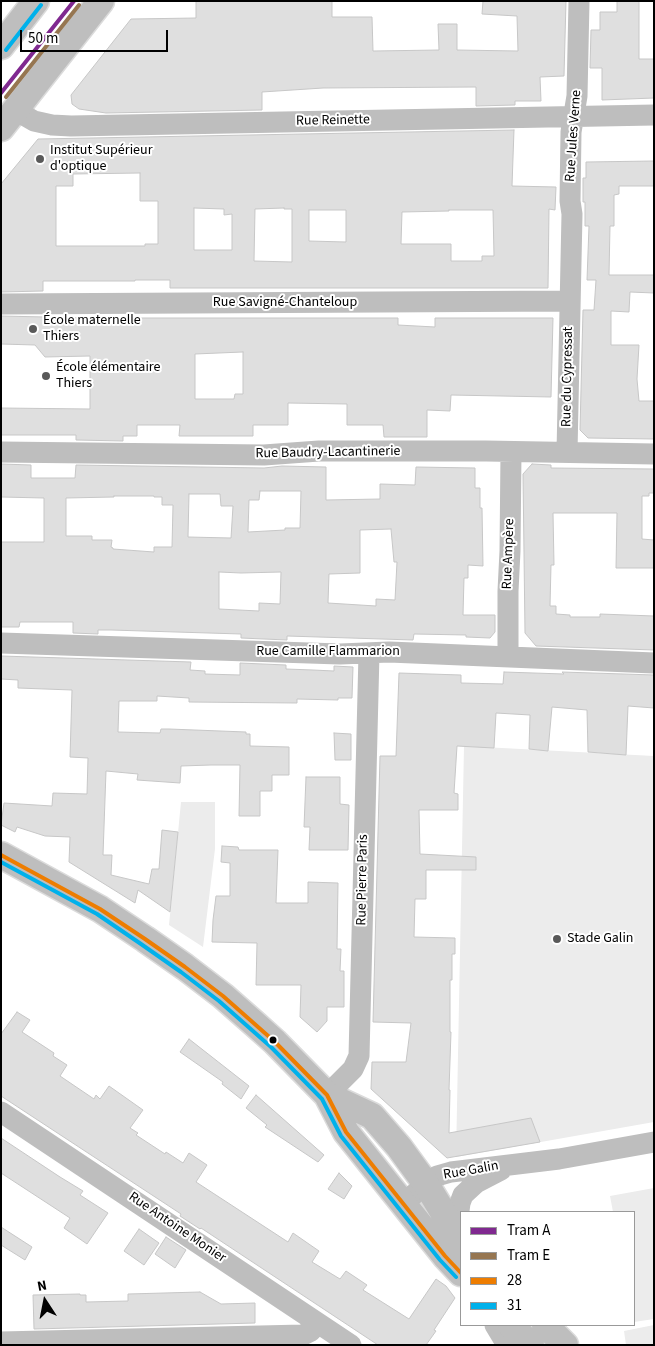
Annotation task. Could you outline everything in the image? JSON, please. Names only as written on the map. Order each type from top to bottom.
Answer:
[{"type":"main road","points":[[1,46],[36,1]]},
{"type":"main road","points":[[8,119],[100,1]]},
{"type":"main road","name":"Rue Galin","points":[[1,855],[100,909],[185,967],[256,1024],[327,1095],[346,1132],[445,1256],[460,1272]]},
{"type":"main road","name":"Rue Galin","points":[[327,1095],[372,1116],[399,1147],[426,1184]]},
{"type":"main road","points":[[426,1184],[459,1239]]},
{"type":"main road","points":[[512,1326],[531,1345]]},
{"type":"main road","points":[[546,1326],[565,1345]]},
{"type":"street","name":"Rue Jules Verne","points":[[569,301],[572,214],[570,201],[571,132],[577,96],[579,1]]},
{"type":"street","name":"Rue Reinette","points":[[8,119],[71,126],[654,115]]},
{"type":"street","name":"Rue Savigné-Chanteloup","points":[[1,304],[569,301]]},
{"type":"street","name":"Rue du Cypressat","points":[[567,452],[569,301]]},
{"type":"street","name":"Rue Baudry-Lacantinerie","points":[[1,452],[264,455],[319,451],[654,454]]},
{"type":"street","name":"Rue Ampère","points":[[508,656],[511,452]]},
{"type":"street","name":"Rue Camille Flammarion","points":[[1,643],[340,654],[389,652],[654,663]]},
{"type":"street","name":"Rue Pierre Paris","points":[[327,1095],[353,1068],[359,1056],[369,653]]},
{"type":"street","name":"Rue Antoine Monier","points":[[1,1112],[351,1345]]},
{"type":"street","name":"Rue Galin","points":[[426,1184],[437,1176],[451,1172],[559,1159],[654,1142]]},
{"type":"street","points":[[459,1239],[458,1218],[463,1195],[476,1183],[513,1164]]},
{"type":"street","points":[[403,1203],[426,1184]]},
{"type":"street","points":[[1,1342],[303,1335],[311,1331],[317,1323]]},
{"type":"street","points":[[496,1326],[507,1345]]},
{"type":"shaded area","name":"Stade Galin","points":[[464,746],[654,756],[654,1122],[456,1157]]},
{"type":"shaded area","points":[[181,802],[215,802],[215,849],[203,947],[169,925]]},
{"type":"shaded area","points":[[654,1188],[654,1319],[635,1322],[635,1211],[613,1211],[610,1196]]},
{"type":"shaded area","points":[[654,1325],[654,1345],[626,1345],[624,1331]]},
{"type":"building","points":[[196,1],[332,1],[332,17],[372,17],[373,51],[439,50],[438,24],[457,24],[457,50],[518,51],[517,16],[482,14],[483,1],[566,1],[564,76],[540,77],[541,101],[515,101],[515,105],[476,106],[476,87],[323,88],[262,92],[262,110],[106,113],[79,109],[72,104],[71,95],[131,19],[196,18]]},
{"type":"building","points":[[617,1],[639,1],[639,59],[654,59],[654,98],[602,100],[602,68],[590,68],[591,30],[600,30],[600,12],[617,12]]},
{"type":"building","points":[[514,130],[512,186],[556,187],[555,210],[549,209],[548,288],[170,288],[170,280],[135,280],[43,281],[43,291],[1,292],[1,184],[38,139]],"holes":[[[140,173],[140,201],[158,201],[158,244],[145,244],[145,246],[56,246],[56,186],[73,186],[73,174]],[[194,208],[224,209],[224,215],[232,214],[232,250],[194,250]],[[255,209],[292,209],[292,262],[254,261]],[[309,210],[346,210],[346,242],[309,241]],[[493,210],[494,256],[482,256],[482,261],[451,261],[451,244],[401,244],[402,212]]]},
{"type":"building","points":[[654,161],[654,186],[619,186],[619,194],[614,195],[614,226],[610,226],[609,275],[654,275],[654,293],[630,292],[629,312],[611,311],[611,345],[639,345],[637,379],[639,401],[654,401],[654,439],[588,438],[580,430],[583,310],[594,310],[596,280],[587,280],[589,226],[585,226],[585,202],[583,202],[583,178],[586,178],[586,162]]},
{"type":"building","points":[[1,316],[90,318],[398,318],[398,325],[435,327],[435,318],[553,318],[551,397],[451,395],[450,411],[427,410],[427,437],[384,437],[383,425],[347,425],[347,404],[288,403],[288,425],[253,425],[253,436],[179,436],[180,425],[137,425],[137,436],[123,436],[123,441],[76,440],[76,435],[1,435],[1,408],[90,409],[90,356],[45,357],[35,345],[1,344]],"holes":[[[243,352],[243,394],[235,394],[234,399],[195,399],[195,354]]]},
{"type":"building","points":[[1,464],[31,465],[31,478],[75,478],[76,465],[326,467],[326,500],[380,499],[380,484],[415,485],[416,467],[475,468],[475,488],[480,488],[480,508],[482,508],[483,566],[468,565],[468,578],[464,578],[463,615],[495,615],[495,632],[490,638],[466,637],[466,635],[414,634],[413,640],[287,636],[287,640],[241,638],[241,634],[111,630],[98,630],[98,634],[73,633],[73,622],[20,622],[19,627],[1,627],[1,542],[44,542],[44,498],[1,497]],"holes":[[[260,491],[301,491],[300,528],[248,532],[249,500],[259,500]],[[189,494],[220,494],[221,506],[233,506],[231,538],[188,537]],[[162,497],[162,505],[173,505],[172,547],[154,547],[154,552],[113,549],[111,547],[112,540],[92,540],[92,536],[66,536],[66,498]],[[391,529],[394,562],[397,562],[395,600],[376,599],[376,606],[328,603],[329,574],[360,573],[360,530]],[[219,572],[281,572],[280,604],[259,603],[259,611],[219,609]]]},
{"type":"building","points":[[532,464],[551,465],[551,468],[654,469],[654,493],[649,493],[649,496],[642,496],[642,539],[654,540],[654,568],[616,568],[617,513],[553,513],[554,565],[551,565],[550,606],[556,606],[556,614],[570,615],[570,617],[600,617],[600,614],[654,616],[654,650],[536,646],[525,633],[523,474]]},
{"type":"building","points":[[1,656],[191,662],[190,670],[205,671],[205,674],[240,675],[240,663],[286,665],[286,669],[334,671],[334,666],[353,667],[352,698],[338,698],[338,700],[297,699],[297,703],[189,702],[189,698],[157,696],[157,701],[119,701],[118,732],[160,733],[161,729],[169,729],[246,732],[246,734],[250,734],[250,746],[289,747],[289,775],[272,775],[272,791],[260,791],[260,816],[239,816],[240,765],[181,766],[180,783],[137,780],[138,774],[106,771],[103,855],[112,855],[111,875],[149,884],[152,869],[159,869],[162,830],[178,832],[170,912],[138,890],[135,903],[69,862],[70,837],[45,836],[17,827],[15,832],[1,825],[4,803],[52,806],[53,793],[87,794],[88,758],[70,757],[72,690],[18,688],[18,680],[1,679]]},
{"type":"building","points":[[504,672],[654,675],[654,708],[628,706],[626,755],[588,752],[587,710],[552,707],[548,751],[529,749],[530,715],[496,713],[494,748],[457,746],[454,793],[458,794],[458,810],[419,810],[420,854],[476,857],[476,870],[426,870],[426,899],[415,899],[414,937],[455,938],[455,954],[452,954],[452,980],[450,980],[449,1133],[531,1118],[540,1142],[447,1158],[371,1089],[372,1062],[406,1062],[411,1023],[373,1022],[380,756],[396,756],[399,673],[461,675],[461,683],[503,684]]},
{"type":"building","points":[[334,733],[351,734],[351,760],[335,760]]},
{"type":"building","points":[[306,777],[340,777],[340,804],[349,805],[348,850],[309,850],[310,827],[304,827]]},
{"type":"building","points":[[222,846],[238,847],[239,850],[278,850],[276,903],[308,903],[308,882],[338,883],[337,949],[341,949],[340,971],[344,971],[344,1007],[327,1007],[327,1021],[317,1032],[300,1017],[301,985],[256,985],[257,943],[212,942],[216,896],[230,896],[230,863],[221,862]]},
{"type":"building","points":[[17,1012],[30,1020],[22,1032],[54,1053],[53,1056],[67,1065],[60,1076],[94,1099],[96,1095],[100,1099],[109,1086],[143,1110],[130,1128],[138,1133],[136,1135],[183,1163],[189,1153],[207,1165],[196,1182],[288,1242],[293,1233],[319,1251],[312,1262],[340,1279],[346,1271],[367,1285],[363,1290],[409,1319],[436,1279],[446,1286],[455,1298],[426,1345],[378,1345],[1,1096],[1,1034]]},
{"type":"building","points":[[189,1039],[249,1086],[241,1099],[222,1084],[223,1082],[180,1052]]},
{"type":"building","points":[[256,1095],[324,1155],[318,1162],[265,1127],[267,1125],[246,1108]]},
{"type":"building","points":[[1,1138],[83,1191],[80,1195],[108,1213],[87,1244],[64,1228],[70,1218],[1,1173]]},
{"type":"building","points":[[339,1173],[352,1186],[344,1199],[328,1189]]},
{"type":"building","points":[[1,1227],[32,1247],[25,1260],[1,1245]]},
{"type":"building","points":[[139,1229],[159,1243],[144,1265],[124,1251]]},
{"type":"building","points":[[166,1237],[186,1250],[175,1268],[155,1254]]},
{"type":"building","points":[[200,1292],[221,1304],[255,1303],[255,1323],[34,1329],[33,1295],[80,1294],[86,1295],[86,1302],[128,1301],[128,1294]]},
{"type":"tram line","name":"A","points":[[1,93],[74,1]]},
{"type":"tram line","name":"E","points":[[6,97],[79,5]]},
{"type":"transit line","name":"31","points":[[6,50],[41,5]]},
{"type":"transit line","name":"28","points":[[1,855],[100,909],[145,939],[223,996],[275,1042],[327,1095],[346,1132],[445,1256],[460,1272]]},
{"type":"transit line","name":"31","points":[[1,862],[97,914],[141,944],[219,1001],[271,1047],[322,1099],[341,1136],[440,1260],[456,1277]]},
{"type":"place","name":"Institut Supérieur d'optique","points":[[40,159]]},
{"type":"place","name":"École maternelle Thiers","points":[[33,329]]},
{"type":"place","name":"École élémentaire Thiers","points":[[46,376]]},
{"type":"place","name":"Stade Galin","points":[[557,939]]}]
